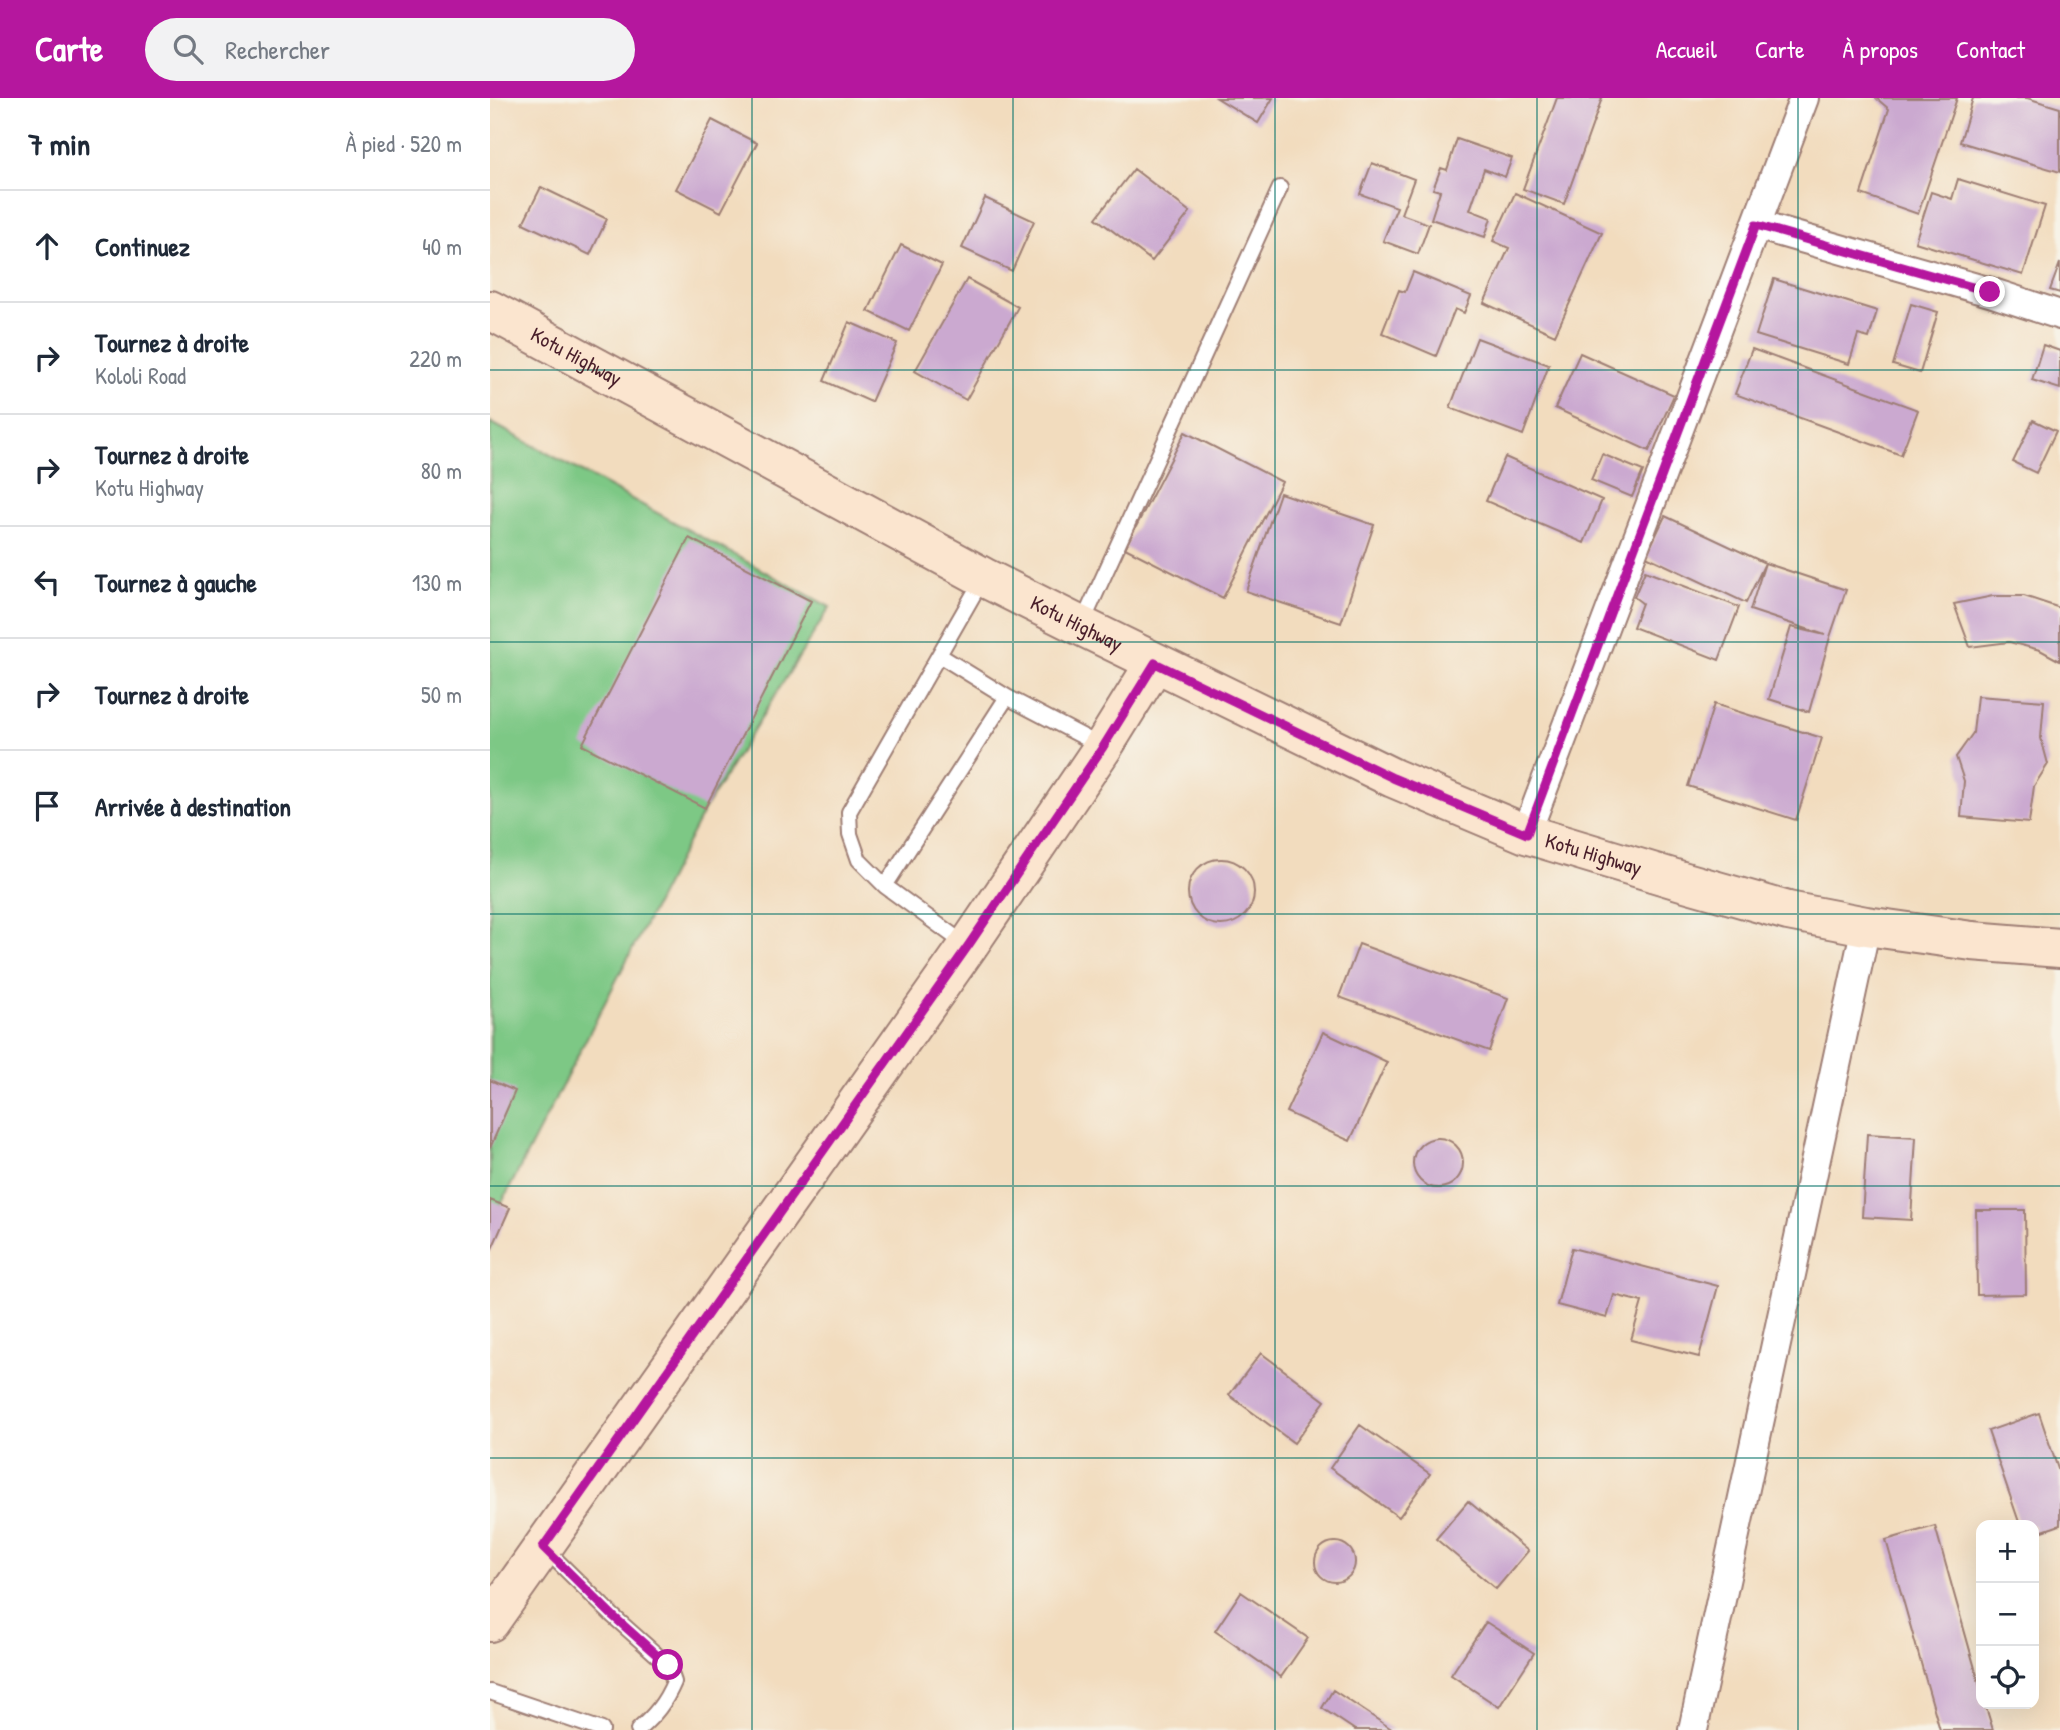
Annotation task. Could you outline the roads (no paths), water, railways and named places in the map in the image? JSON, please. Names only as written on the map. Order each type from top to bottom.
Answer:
[{"type":"street","points":[[1527,834],[1804,98]]},
{"type":"street","points":[[1756,225],[1990,292],[2060,315]]},
{"type":"street","name":"Kotu Highway","points":[[490,310],[984,577],[1393,778],[1527,834],[1788,911],[1866,926],[1972,941],[2060,948]]},
{"type":"street","points":[[490,1622],[968,946],[1103,747],[1155,663]]},
{"type":"street","points":[[1693,1730],[1866,926]]},
{"type":"lane","points":[[1081,626],[1280,188]]},
{"type":"lane","points":[[968,946],[885,886],[859,860],[850,834],[849,812],[984,577]]},
{"type":"lane","points":[[939,655],[1007,697],[1103,747]]},
{"type":"lane","points":[[885,886],[1007,697]]},
{"type":"lane","points":[[543,1547],[613,1616],[668,1665],[674,1682],[668,1698],[658,1713],[638,1730]]},
{"type":"lane","points":[[490,1692],[602,1730]]}]
